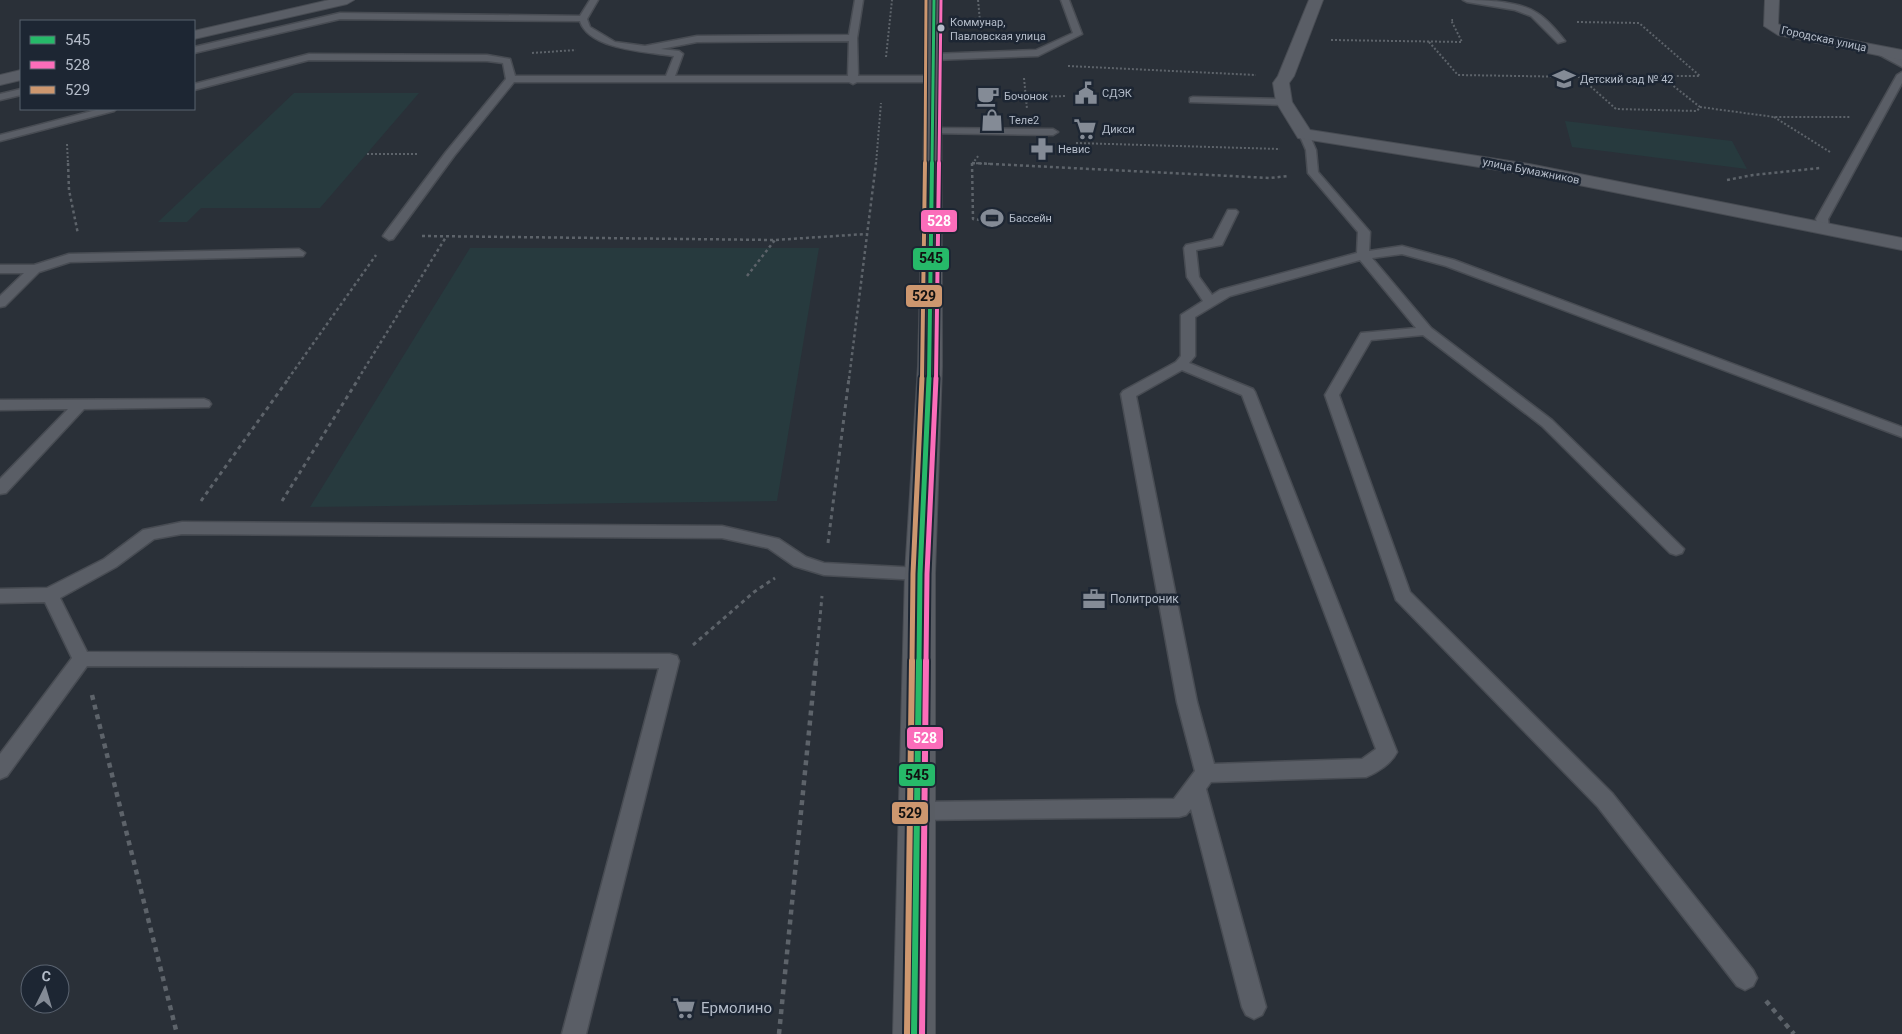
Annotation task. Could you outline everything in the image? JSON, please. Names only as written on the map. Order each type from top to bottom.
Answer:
[{"type":"main road","points":[[914,1034],[920,574],[930,366],[934,0]]},
{"type":"street","points":[[195,35],[347,0]]},
{"type":"street","points":[[1308,142],[1284,102],[1281,83],[1286,76],[1316,0]]},
{"type":"street","name":"Городская улица","points":[[1772,0],[1771,26],[1783,32],[1902,55]]},
{"type":"street","points":[[0,80],[20,75]]},
{"type":"street","name":"улица Бумажников","points":[[1308,142],[1422,150],[1902,244]]},
{"type":"lane","points":[[594,0],[583,19],[586,28],[613,44],[680,54],[670,78]]},
{"type":"lane","points":[[853,81],[853,38],[859,0]]},
{"type":"lane","points":[[512,79],[883,80],[984,55],[1038,52],[1078,34],[1065,0]]},
{"type":"lane","points":[[1467,0],[1517,8],[1534,14],[1561,41]]},
{"type":"lane","points":[[195,50],[340,16],[583,19]]},
{"type":"lane","points":[[644,48],[697,39],[853,38]]},
{"type":"lane","points":[[1877,50],[1902,64]]},
{"type":"lane","points":[[195,87],[309,57],[487,58],[507,61],[512,79]]},
{"type":"lane","points":[[1823,228],[1822,219],[1902,75]]},
{"type":"lane","points":[[389,236],[450,154],[512,79]]},
{"type":"lane","points":[[0,97],[20,92]]},
{"type":"lane","points":[[1193,100],[1284,102]]},
{"type":"lane","points":[[0,138],[66,121],[87,112],[103,110]]},
{"type":"lane","points":[[933,131],[1053,132]]},
{"type":"lane","points":[[1308,142],[1313,173],[1364,232],[1363,255],[1426,332],[1547,423],[1676,549]]},
{"type":"lane","points":[[1210,302],[1193,277],[1190,248],[1218,242],[1232,212]]},
{"type":"lane","points":[[1254,1007],[1200,780],[1187,702],[1128,394],[1181,365],[1188,356],[1188,315],[1225,293],[1363,255],[1402,250],[1450,263],[1902,432]]},
{"type":"lane","points":[[0,268],[35,269],[69,258],[299,253]]},
{"type":"lane","points":[[0,303],[35,269]]},
{"type":"lane","points":[[1426,332],[1366,336],[1332,395],[1402,595],[1605,800],[1745,978]]},
{"type":"lane","points":[[916,811],[1179,808],[1200,780],[1366,768],[1387,752],[1248,392],[1181,365]]},
{"type":"lane","points":[[0,405],[204,404]]},
{"type":"lane","points":[[0,489],[79,406]]},
{"type":"lane","points":[[0,596],[50,595],[110,562],[149,534],[182,528],[722,532],[773,543],[800,562],[824,569],[920,574]]},
{"type":"lane","points":[[50,595],[82,659]]},
{"type":"lane","points":[[82,659],[670,662],[574,1034]]},
{"type":"lane","points":[[0,770],[82,659]]},
{"type":"path","points":[[779,1034],[824,569],[876,162],[892,0]]},
{"type":"path","points":[[978,0],[984,55]]},
{"type":"path","points":[[1429,42],[1458,74],[1580,77],[1616,109],[1697,111],[1700,107]]},
{"type":"path","points":[[487,58],[558,50],[629,47]]},
{"type":"path","points":[[1038,52],[1064,66],[1286,76]]},
{"type":"path","points":[[1661,76],[1700,107],[1774,116],[1878,118]]},
{"type":"path","points":[[1027,97],[1067,96]]},
{"type":"path","points":[[1774,116],[1852,165]]},
{"type":"path","points":[[66,121],[69,190],[80,244],[69,258]]},
{"type":"path","points":[[1072,143],[1308,142]]},
{"type":"path","points":[[366,154],[450,154]]},
{"type":"path","points":[[980,220],[973,219],[972,163],[1270,178],[1313,173]]},
{"type":"path","points":[[1726,180],[1753,175],[1852,165]]},
{"type":"path","points":[[182,528],[389,236],[775,240],[866,234]]},
{"type":"path","points":[[266,528],[446,236]]},
{"type":"path","points":[[747,276],[775,240]]},
{"type":"path","points":[[670,662],[702,638],[754,592],[800,562]]},
{"type":"path","points":[[82,659],[177,1034]]},
{"type":"path","points":[[1745,978],[1794,1034]]},
{"type":"green space","points":[[294,93],[419,93],[320,208],[201,208],[187,222],[158,222]]},
{"type":"green space","points":[[1565,121],[1732,141],[1747,169],[1572,147]]},
{"type":"green space","points":[[470,248],[819,248],[777,501],[310,507]]},
{"type":"transit line","name":"529","points":[[907,1034],[913,574],[923,366],[926,0]]},
{"type":"transit line","name":"545","points":[[914,1034],[920,574],[930,366],[934,0]]},
{"type":"transit line","name":"528","points":[[922,1034],[927,574],[937,366],[941,0]]},
{"type":"place","name":"Коммунар, Павловская улица","points":[[941,28]]},
{"type":"place","name":"Детский сад № 42","points":[[1564,79]]},
{"type":"place","name":"СДЭК","points":[[1086,93]]},
{"type":"place","name":"Бочонок","points":[[988,96]]},
{"type":"place","name":"Теле2","points":[[992,120]]},
{"type":"place","name":"Дикси","points":[[1085,129]]},
{"type":"place","name":"Невис","points":[[1042,149]]},
{"type":"place","name":"Бассейн","points":[[992,218]]},
{"type":"place","name":"Политроник","points":[[1094,599]]},
{"type":"place","name":"Ермолино","points":[[684,1008]]}]
